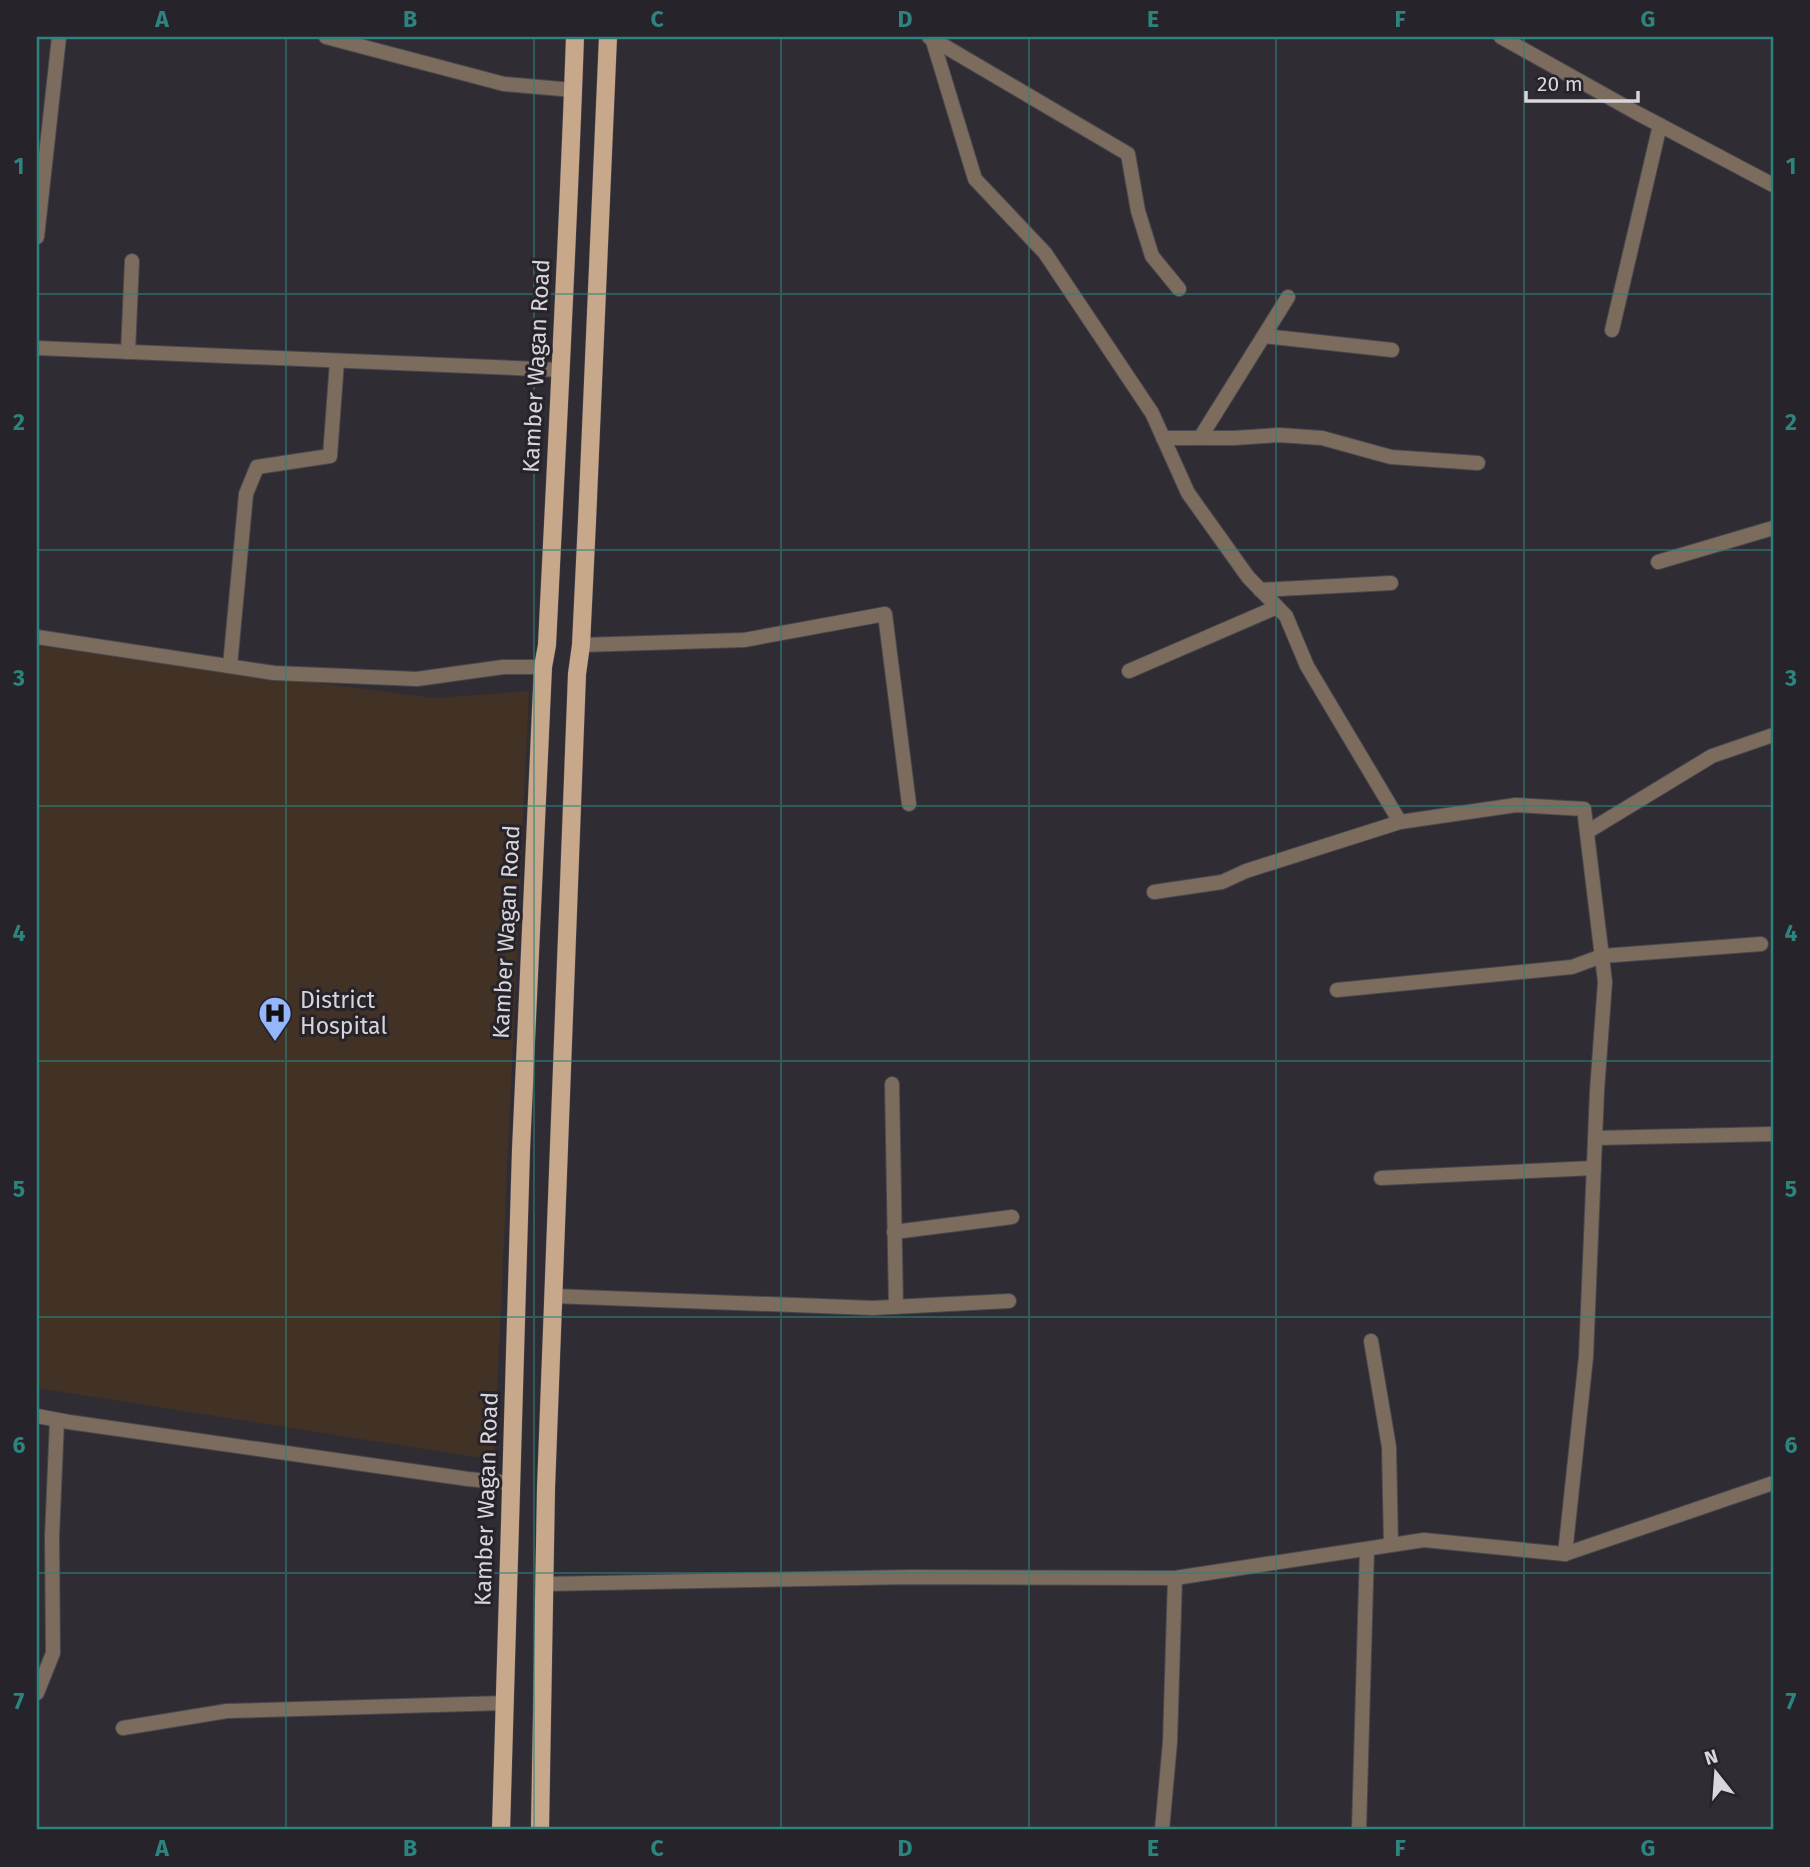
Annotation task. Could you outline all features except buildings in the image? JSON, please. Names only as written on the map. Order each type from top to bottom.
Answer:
[{"type":"main road","name":"Kamber Wagan Road","points":[[501,1830],[522,1136],[575,37]]},
{"type":"main road","points":[[540,1830],[546,1488],[576,688],[581,645],[608,37]]},
{"type":"street","points":[[37,237],[59,37]]},
{"type":"street","points":[[326,37],[504,84],[573,90]]},
{"type":"street","points":[[931,37],[1128,154],[1138,211],[1152,257],[1180,289]]},
{"type":"street","points":[[931,37],[975,179],[1045,253],[1152,413],[1188,493],[1248,577],[1286,616],[1307,666],[1400,822]]},
{"type":"street","points":[[1501,37],[1773,185]]},
{"type":"street","points":[[1612,330],[1660,125]]},
{"type":"street","points":[[128,352],[132,261]]},
{"type":"street","points":[[1200,438],[1288,297]]},
{"type":"street","points":[[1264,336],[1392,350]]},
{"type":"street","points":[[37,348],[561,370]]},
{"type":"street","points":[[230,666],[246,494],[257,467],[330,456],[337,361]]},
{"type":"street","points":[[1163,438],[1279,435],[1322,439],[1391,457],[1478,463]]},
{"type":"street","points":[[1658,562],[1773,527]]},
{"type":"street","points":[[1260,590],[1391,583]]},
{"type":"street","points":[[1129,671],[1277,607]]},
{"type":"street","points":[[581,645],[744,640],[885,614],[909,804]]},
{"type":"street","points":[[37,637],[274,673],[417,679],[503,667],[543,667]]},
{"type":"street","points":[[1587,832],[1712,756],[1773,735]]},
{"type":"street","points":[[1154,892],[1222,882],[1246,871],[1400,822],[1516,805],[1584,809],[1605,982],[1586,1357],[1564,1555]]},
{"type":"street","points":[[1337,990],[1572,967],[1602,956],[1761,944]]},
{"type":"street","points":[[892,1084],[896,1307]]},
{"type":"street","points":[[1595,1138],[1773,1134]]},
{"type":"street","points":[[1381,1178],[1594,1168]]},
{"type":"street","points":[[894,1232],[1012,1217]]},
{"type":"street","points":[[553,1296],[873,1308],[1009,1301]]},
{"type":"street","points":[[1371,1341],[1389,1447],[1391,1545]]},
{"type":"street","points":[[37,1416],[511,1483]]},
{"type":"street","points":[[37,1693],[40,1677],[53,1653],[52,1537],[57,1420]]},
{"type":"street","points":[[546,1584],[911,1577],[1175,1578],[1424,1540],[1564,1555],[1773,1483]]},
{"type":"street","points":[[1359,1830],[1367,1549]]},
{"type":"street","points":[[1162,1830],[1170,1742],[1175,1578]]},
{"type":"street","points":[[123,1728],[227,1711],[505,1703]]},
{"type":"shaded area","name":"District Hospital","points":[[37,646],[433,698],[529,691],[494,1460],[37,1388]]},
{"type":"place","name":"District Hospital","points":[[275,1043]]}]
